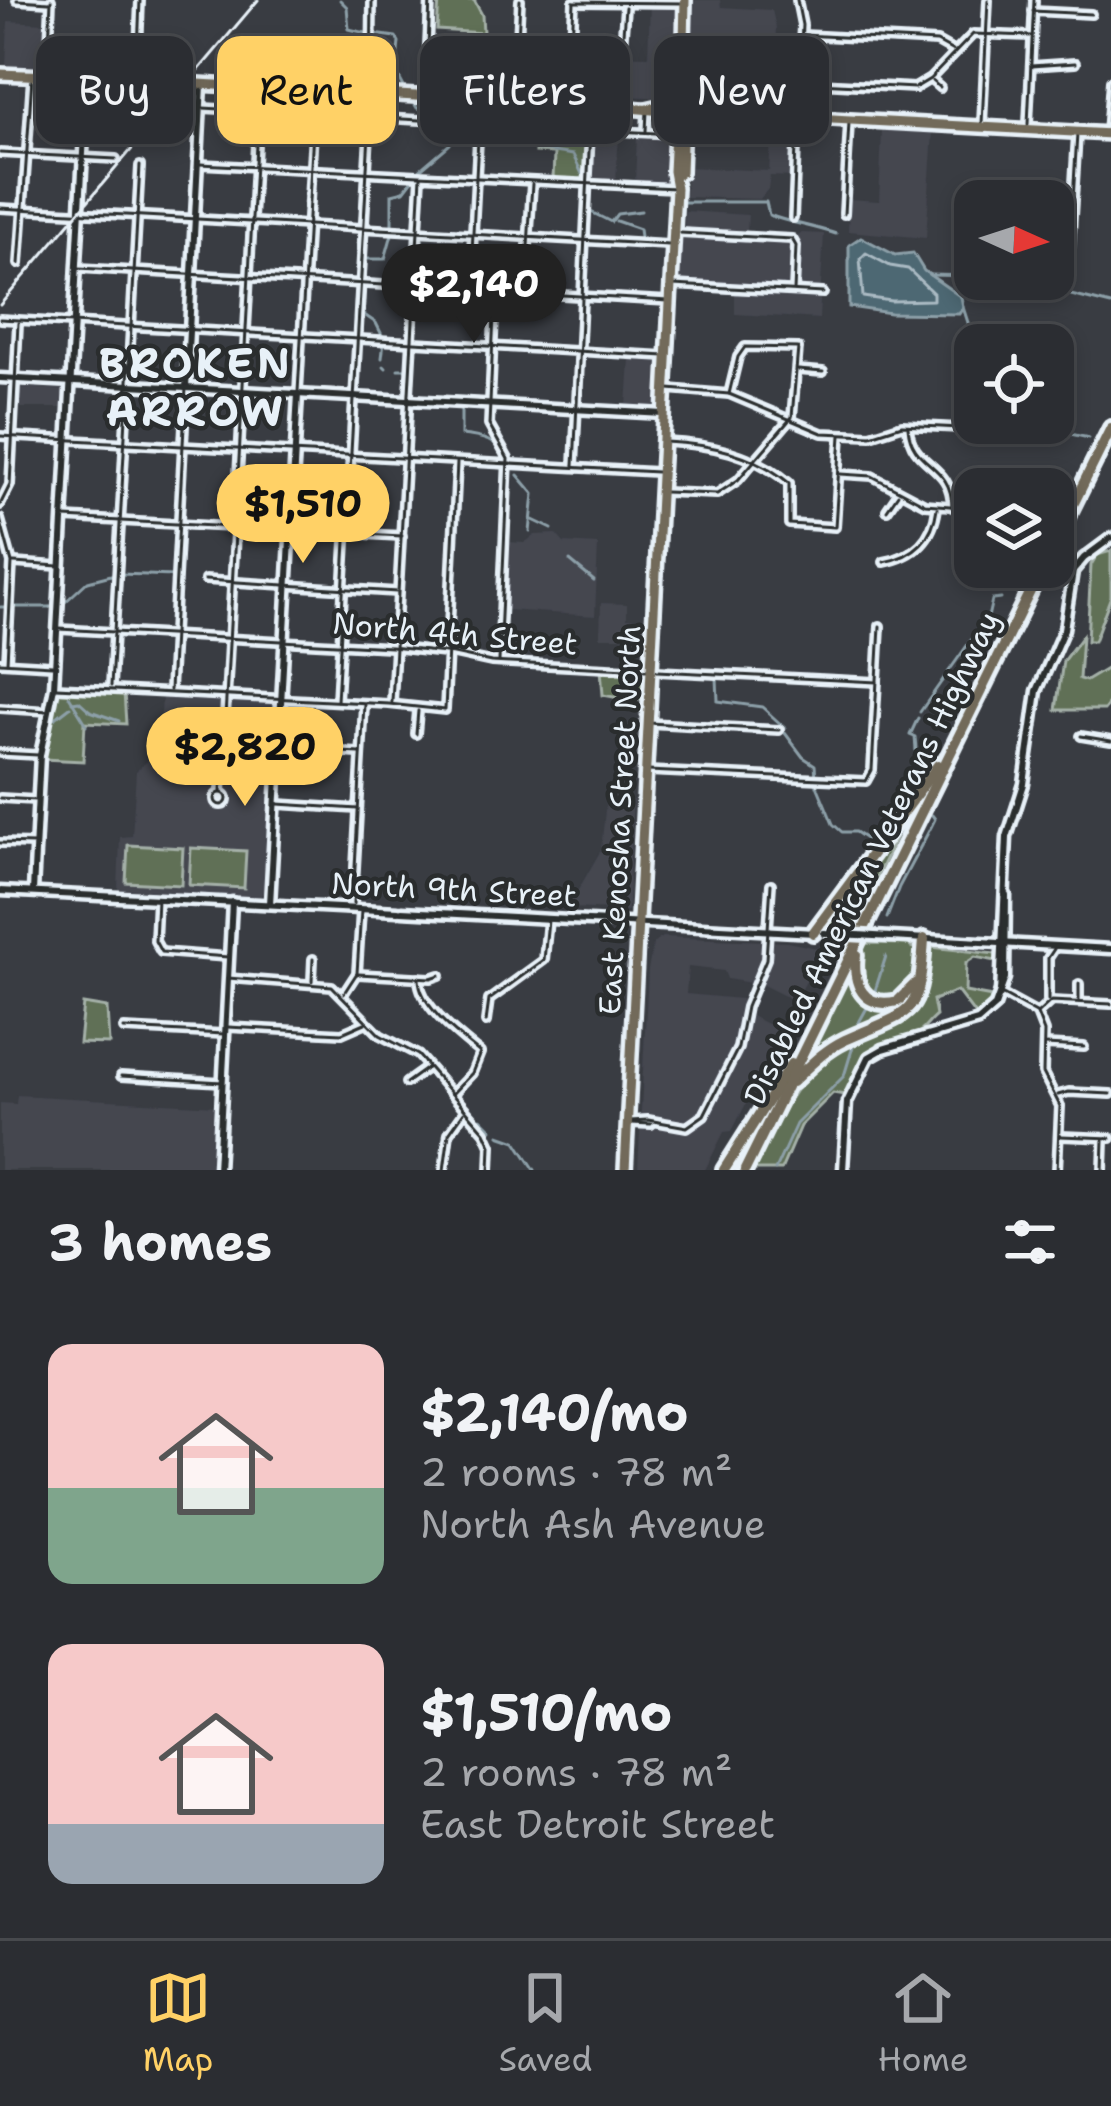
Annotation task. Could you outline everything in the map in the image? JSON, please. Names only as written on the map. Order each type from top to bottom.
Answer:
[{"type":"highway","points":[[1074,489],[1111,414]]},
{"type":"highway","points":[[1074,503],[1111,428]]},
{"type":"highway","name":"Disabled American Veterans Highway","points":[[741,1170],[1028,588]]},
{"type":"highway","name":"Disabled American Veterans Highway","points":[[741,1170],[857,944],[1029,588]]},
{"type":"highway","points":[[819,933],[938,765]]},
{"type":"highway","points":[[857,944],[854,972],[858,988],[869,999],[887,1004],[904,999],[913,989],[921,939]]},
{"type":"highway","points":[[785,1089],[837,1044],[903,1015],[920,986],[921,939]]},
{"type":"highway","points":[[724,1170],[790,1064]]},
{"type":"main road","points":[[684,36],[685,2]]},
{"type":"main road","points":[[0,74],[33,76]]},
{"type":"main road","points":[[193,82],[217,86]]},
{"type":"main road","points":[[630,108],[654,109]]},
{"type":"main road","points":[[829,119],[1109,134]]},
{"type":"main road","points":[[674,144],[673,171],[677,175]]},
{"type":"main road","points":[[663,444],[681,144]]},
{"type":"main road","name":"East Kenosha Street North","points":[[625,1170],[663,444]]},
{"type":"street","points":[[17,0],[51,1],[49,36]]},
{"type":"street","points":[[140,0],[140,36]]},
{"type":"street","points":[[372,0],[372,36]]},
{"type":"street","points":[[428,36],[430,0]]},
{"type":"street","points":[[518,36],[520,0]]},
{"type":"street","points":[[797,0],[802,34],[934,42],[953,52]]},
{"type":"street","points":[[982,127],[988,0]]},
{"type":"street","points":[[1028,129],[1034,0]]},
{"type":"street","points":[[572,36],[574,1],[685,2]]},
{"type":"street","points":[[623,36],[625,5]]},
{"type":"street","points":[[1034,11],[1090,14]]},
{"type":"street","points":[[829,84],[912,88],[930,79],[969,36],[1032,36]]},
{"type":"street","points":[[1031,66],[1075,63]]},
{"type":"street","points":[[19,264],[33,76]]},
{"type":"street","points":[[930,79],[940,88]]},
{"type":"street","points":[[1109,134],[1111,81]]},
{"type":"street","points":[[170,692],[202,85]]},
{"type":"street","points":[[201,108],[217,109]]},
{"type":"street","points":[[646,132],[647,109]]},
{"type":"street","points":[[844,214],[850,120]]},
{"type":"street","points":[[630,131],[654,133]]},
{"type":"street","points":[[1074,182],[1077,132]]},
{"type":"street","points":[[33,891],[40,755],[54,687],[83,144]]},
{"type":"street","points":[[221,792],[256,144]]},
{"type":"street","points":[[270,904],[312,144]]},
{"type":"street","points":[[338,701],[368,144]]},
{"type":"street","points":[[470,290],[478,144]]},
{"type":"street","points":[[574,467],[590,144]]},
{"type":"street","points":[[793,218],[797,144]]},
{"type":"street","points":[[0,153],[116,159]]},
{"type":"street","points":[[198,163],[676,188]]},
{"type":"street","points":[[111,689],[140,166]]},
{"type":"street","points":[[392,705],[422,176]]},
{"type":"street","points":[[525,292],[532,182]]},
{"type":"street","points":[[0,208],[673,245]]},
{"type":"street","points":[[674,232],[792,239],[796,243],[794,292]]},
{"type":"street","points":[[77,268],[670,301]]},
{"type":"street","points":[[671,285],[823,293]]},
{"type":"street","points":[[496,291],[491,434],[506,453],[508,464],[499,663]]},
{"type":"street","points":[[0,319],[668,356]]},
{"type":"street","points":[[0,505],[9,490],[19,320]]},
{"type":"street","points":[[661,492],[717,494],[738,481],[790,420],[797,348],[751,346],[740,352],[729,394]]},
{"type":"street","points":[[796,370],[823,372]]},
{"type":"street","points":[[0,378],[664,414]]},
{"type":"street","points":[[666,389],[729,394],[816,432],[871,435],[908,425],[954,428]]},
{"type":"street","points":[[839,474],[872,476],[899,492],[952,507],[947,480],[915,452],[908,425]]},
{"type":"street","points":[[663,444],[709,445],[754,462],[789,483],[788,524],[836,526],[842,434]]},
{"type":"street","points":[[0,436],[662,472]]},
{"type":"street","points":[[54,687],[445,710],[458,462]]},
{"type":"street","points":[[887,510],[899,492]]},
{"type":"street","points":[[884,562],[906,556],[925,542],[937,506]]},
{"type":"street","points":[[63,518],[402,536]]},
{"type":"street","points":[[0,519],[12,563],[3,662],[55,665]]},
{"type":"street","points":[[843,1170],[847,1102],[868,1058],[884,1048],[978,1022],[989,1014],[1000,994],[1009,825],[1024,784],[1029,729],[1041,677],[1064,629],[1071,578],[1084,558],[1111,538]]},
{"type":"street","points":[[12,563],[61,566]]},
{"type":"street","points":[[205,580],[399,592]]},
{"type":"street","points":[[646,771],[868,780],[880,626]]},
{"type":"street","name":"North 4th Street","points":[[57,628],[395,648],[499,663],[877,682]]},
{"type":"street","points":[[343,994],[357,974],[364,702]]},
{"type":"street","points":[[0,709],[51,712]]},
{"type":"street","points":[[416,734],[419,709]]},
{"type":"street","points":[[649,723],[779,730]]},
{"type":"street","points":[[1081,736],[1111,741]]},
{"type":"street","points":[[278,749],[362,754]]},
{"type":"street","points":[[0,753],[40,755]]},
{"type":"street","points":[[0,798],[38,800]]},
{"type":"street","points":[[276,803],[358,809]]},
{"type":"street","points":[[0,843],[35,844]]},
{"type":"street","points":[[628,1122],[648,1120],[685,1127],[699,1122],[738,1048],[747,1003],[764,967],[771,884]]},
{"type":"street","name":"North 9th Street","points":[[0,891],[921,939]]},
{"type":"street","points":[[158,898],[155,941],[161,952],[229,958]]},
{"type":"street","points":[[218,1170],[232,902]]},
{"type":"street","points":[[486,1022],[489,1000],[544,960],[548,919]]},
{"type":"street","points":[[921,939],[1111,949]]},
{"type":"street","points":[[1037,1014],[1049,1001],[1048,958],[1041,945]]},
{"type":"street","points":[[1048,958],[1056,946]]},
{"type":"street","points":[[312,982],[313,959]]},
{"type":"street","points":[[357,974],[440,975]]},
{"type":"street","points":[[419,977],[423,1000],[480,1054],[472,1073],[452,1094]]},
{"type":"street","points":[[228,978],[327,984],[343,994],[386,1039],[415,1053],[466,1110],[490,1140],[490,1170]]},
{"type":"street","points":[[1078,1002],[1079,984]]},
{"type":"street","points":[[1000,994],[1037,1014],[1043,1027],[1043,1073],[1057,1096],[1057,1170]]},
{"type":"street","points":[[1049,1001],[1111,1004]]},
{"type":"street","points":[[124,1029],[342,1033],[367,1021]]},
{"type":"street","points":[[1044,1045],[1084,1047]]},
{"type":"street","points":[[406,1083],[429,1067]]},
{"type":"street","points":[[122,1076],[223,1082]]},
{"type":"street","points":[[1057,1096],[1072,1091],[1111,1094]]},
{"type":"street","points":[[444,1170],[449,1132],[466,1110]]},
{"type":"street","points":[[1059,1136],[1108,1138],[1103,1170]]},
{"type":"shaded area","points":[[694,0],[772,10],[776,28],[776,36],[693,36]]},
{"type":"shaded area","points":[[650,4],[678,6],[675,36],[654,36],[654,97],[630,96],[630,56],[648,56]]},
{"type":"shaded area","points":[[8,21],[46,23],[45,36],[36,36],[36,67],[6,65]]},
{"type":"shaded area","points":[[882,131],[933,132],[926,238],[848,231],[849,199],[879,201]]},
{"type":"shaded area","points":[[637,136],[654,137],[654,144],[670,144],[668,183],[635,182]]},
{"type":"shaded area","points":[[594,144],[618,144],[616,181],[593,180]]},
{"type":"shaded area","points":[[771,144],[793,144],[792,177],[770,176],[760,199],[685,197],[687,167],[769,171]]},
{"type":"shaded area","points":[[685,211],[748,215],[747,232],[684,228]]},
{"type":"shaded area","points":[[802,233],[824,234],[819,319],[735,314],[735,284],[679,281],[681,237],[790,241]]},
{"type":"shaded area","points":[[630,358],[660,360],[654,407],[627,406]]},
{"type":"shaded area","points":[[20,387],[63,390],[65,408],[18,408]]},
{"type":"shaded area","points":[[556,534],[564,543],[598,545],[595,616],[506,610],[509,542]]},
{"type":"shaded area","points":[[601,603],[627,604],[627,618],[647,619],[646,637],[600,637]]},
{"type":"shaded area","points":[[162,695],[276,701],[265,891],[260,897],[118,889],[120,837],[132,836],[136,771],[159,750]]},
{"type":"shaded area","points":[[606,800],[633,800],[628,911],[556,907],[557,895],[577,892],[601,850]]},
{"type":"shaded area","points":[[662,937],[787,942],[817,948],[795,1001],[763,985],[727,979],[724,971],[688,967],[686,994],[741,999],[747,1014],[783,1032],[732,1131],[724,1132],[705,1170],[638,1170],[648,970],[653,944]]},
{"type":"shaded area","points":[[17,1095],[218,1106],[215,1170],[0,1170],[0,1103],[16,1104]]},
{"type":"green space","points":[[439,0],[474,0],[482,15],[483,33],[437,30]]},
{"type":"green space","points":[[536,144],[587,144],[587,178],[584,183],[553,181],[554,153],[535,152]]},
{"type":"green space","points":[[1111,551],[1111,596],[1094,641],[1087,641],[1091,565],[1097,555]]},
{"type":"green space","points":[[1082,636],[1079,679],[1086,681],[1111,666],[1111,701],[1104,710],[1056,710],[1063,661]]},
{"type":"green space","points":[[601,669],[645,672],[645,699],[603,695]]},
{"type":"green space","points":[[57,689],[124,692],[126,724],[85,722],[83,761],[43,759]]},
{"type":"green space","points":[[907,814],[852,928],[823,927]]},
{"type":"green space","points":[[128,845],[183,848],[181,885],[126,882]]},
{"type":"green space","points":[[191,848],[246,851],[244,888],[189,885]]},
{"type":"green space","points":[[866,943],[908,944],[915,949],[912,985],[893,1000],[868,995],[857,967]]},
{"type":"green space","points":[[931,947],[996,954],[996,961],[975,957],[966,963],[965,992],[992,997],[989,1005],[975,1015],[957,991],[933,1000],[936,1016],[923,1029],[870,1052],[845,1095],[833,1093],[800,1126],[781,1170],[754,1170],[780,1116],[813,1069],[845,1044],[905,1016]]},
{"type":"green space","points":[[853,967],[868,1001],[912,993],[908,1007],[805,1066]]},
{"type":"green space","points":[[83,1004],[107,1008],[109,1044],[79,1043]]},
{"type":"water","points":[[861,237],[895,255],[913,253],[924,271],[954,292],[954,300],[962,300],[959,314],[849,307],[849,245]]},
{"type":"waterway","points":[[340,0],[347,7],[349,29],[366,33]]},
{"type":"waterway","points":[[374,34],[396,37],[399,42],[396,72],[405,89]]},
{"type":"waterway","points":[[414,103],[420,108]]},
{"type":"waterway","points":[[417,172],[450,144]]},
{"type":"waterway","points":[[534,144],[534,149],[573,155],[585,180]]},
{"type":"waterway","points":[[392,226],[392,194],[404,191],[414,178]]},
{"type":"waterway","points":[[583,210],[585,187]]},
{"type":"waterway","points":[[683,202],[766,202],[769,215],[836,234]]},
{"type":"waterway","points":[[591,212],[611,222],[617,214],[641,211]]},
{"type":"waterway","points":[[616,221],[639,229],[640,237]]},
{"type":"waterway","points":[[362,264],[364,259],[385,259],[392,234]]},
{"type":"waterway","points":[[930,275],[954,276]]},
{"type":"waterway","points":[[1074,296],[1111,305]]},
{"type":"waterway","points":[[361,297],[360,312],[376,323],[384,339]]},
{"type":"waterway","points":[[963,307],[968,324]]},
{"type":"waterway","points":[[355,319],[356,313]]},
{"type":"waterway","points":[[354,333],[355,323]]},
{"type":"waterway","points":[[382,358],[384,342]]},
{"type":"waterway","points":[[398,369],[405,369]]},
{"type":"waterway","points":[[461,408],[461,435],[494,444],[505,460]]},
{"type":"waterway","points":[[1074,435],[1089,438]]},
{"type":"waterway","points":[[518,475],[534,494],[530,532]]},
{"type":"waterway","points":[[533,520],[552,529]]},
{"type":"waterway","points":[[570,561],[594,581]]},
{"type":"waterway","points":[[63,604],[88,581],[115,574]]},
{"type":"waterway","points":[[120,574],[174,576]]},
{"type":"waterway","points":[[920,712],[986,626],[992,600],[1001,599]]},
{"type":"waterway","points":[[0,607],[8,607]]},
{"type":"waterway","points":[[12,607],[55,607]]},
{"type":"waterway","points":[[717,678],[718,701],[762,707],[785,728]]},
{"type":"waterway","points":[[69,696],[87,725]]},
{"type":"waterway","points":[[72,702],[119,721]]},
{"type":"waterway","points":[[53,720],[70,707]]},
{"type":"waterway","points":[[816,783],[833,824],[867,840],[911,783],[916,755],[915,737],[910,735],[918,718]]},
{"type":"waterway","points":[[785,733],[815,765],[816,777]]},
{"type":"waterway","points":[[887,918],[935,819],[932,815]]},
{"type":"waterway","points":[[874,994],[886,956]]},
{"type":"waterway","points":[[857,1026],[868,1006]]},
{"type":"waterway","points":[[775,1170],[796,1124],[844,1076],[854,1043]]},
{"type":"waterway","points":[[481,1118],[492,1129]]},
{"type":"waterway","points":[[499,1135],[516,1141],[535,1170]]},
{"type":"railway","points":[[0,305],[258,0]]},
{"type":"district","name":"BROKEN ARROW","points":[[196,387]]}]
